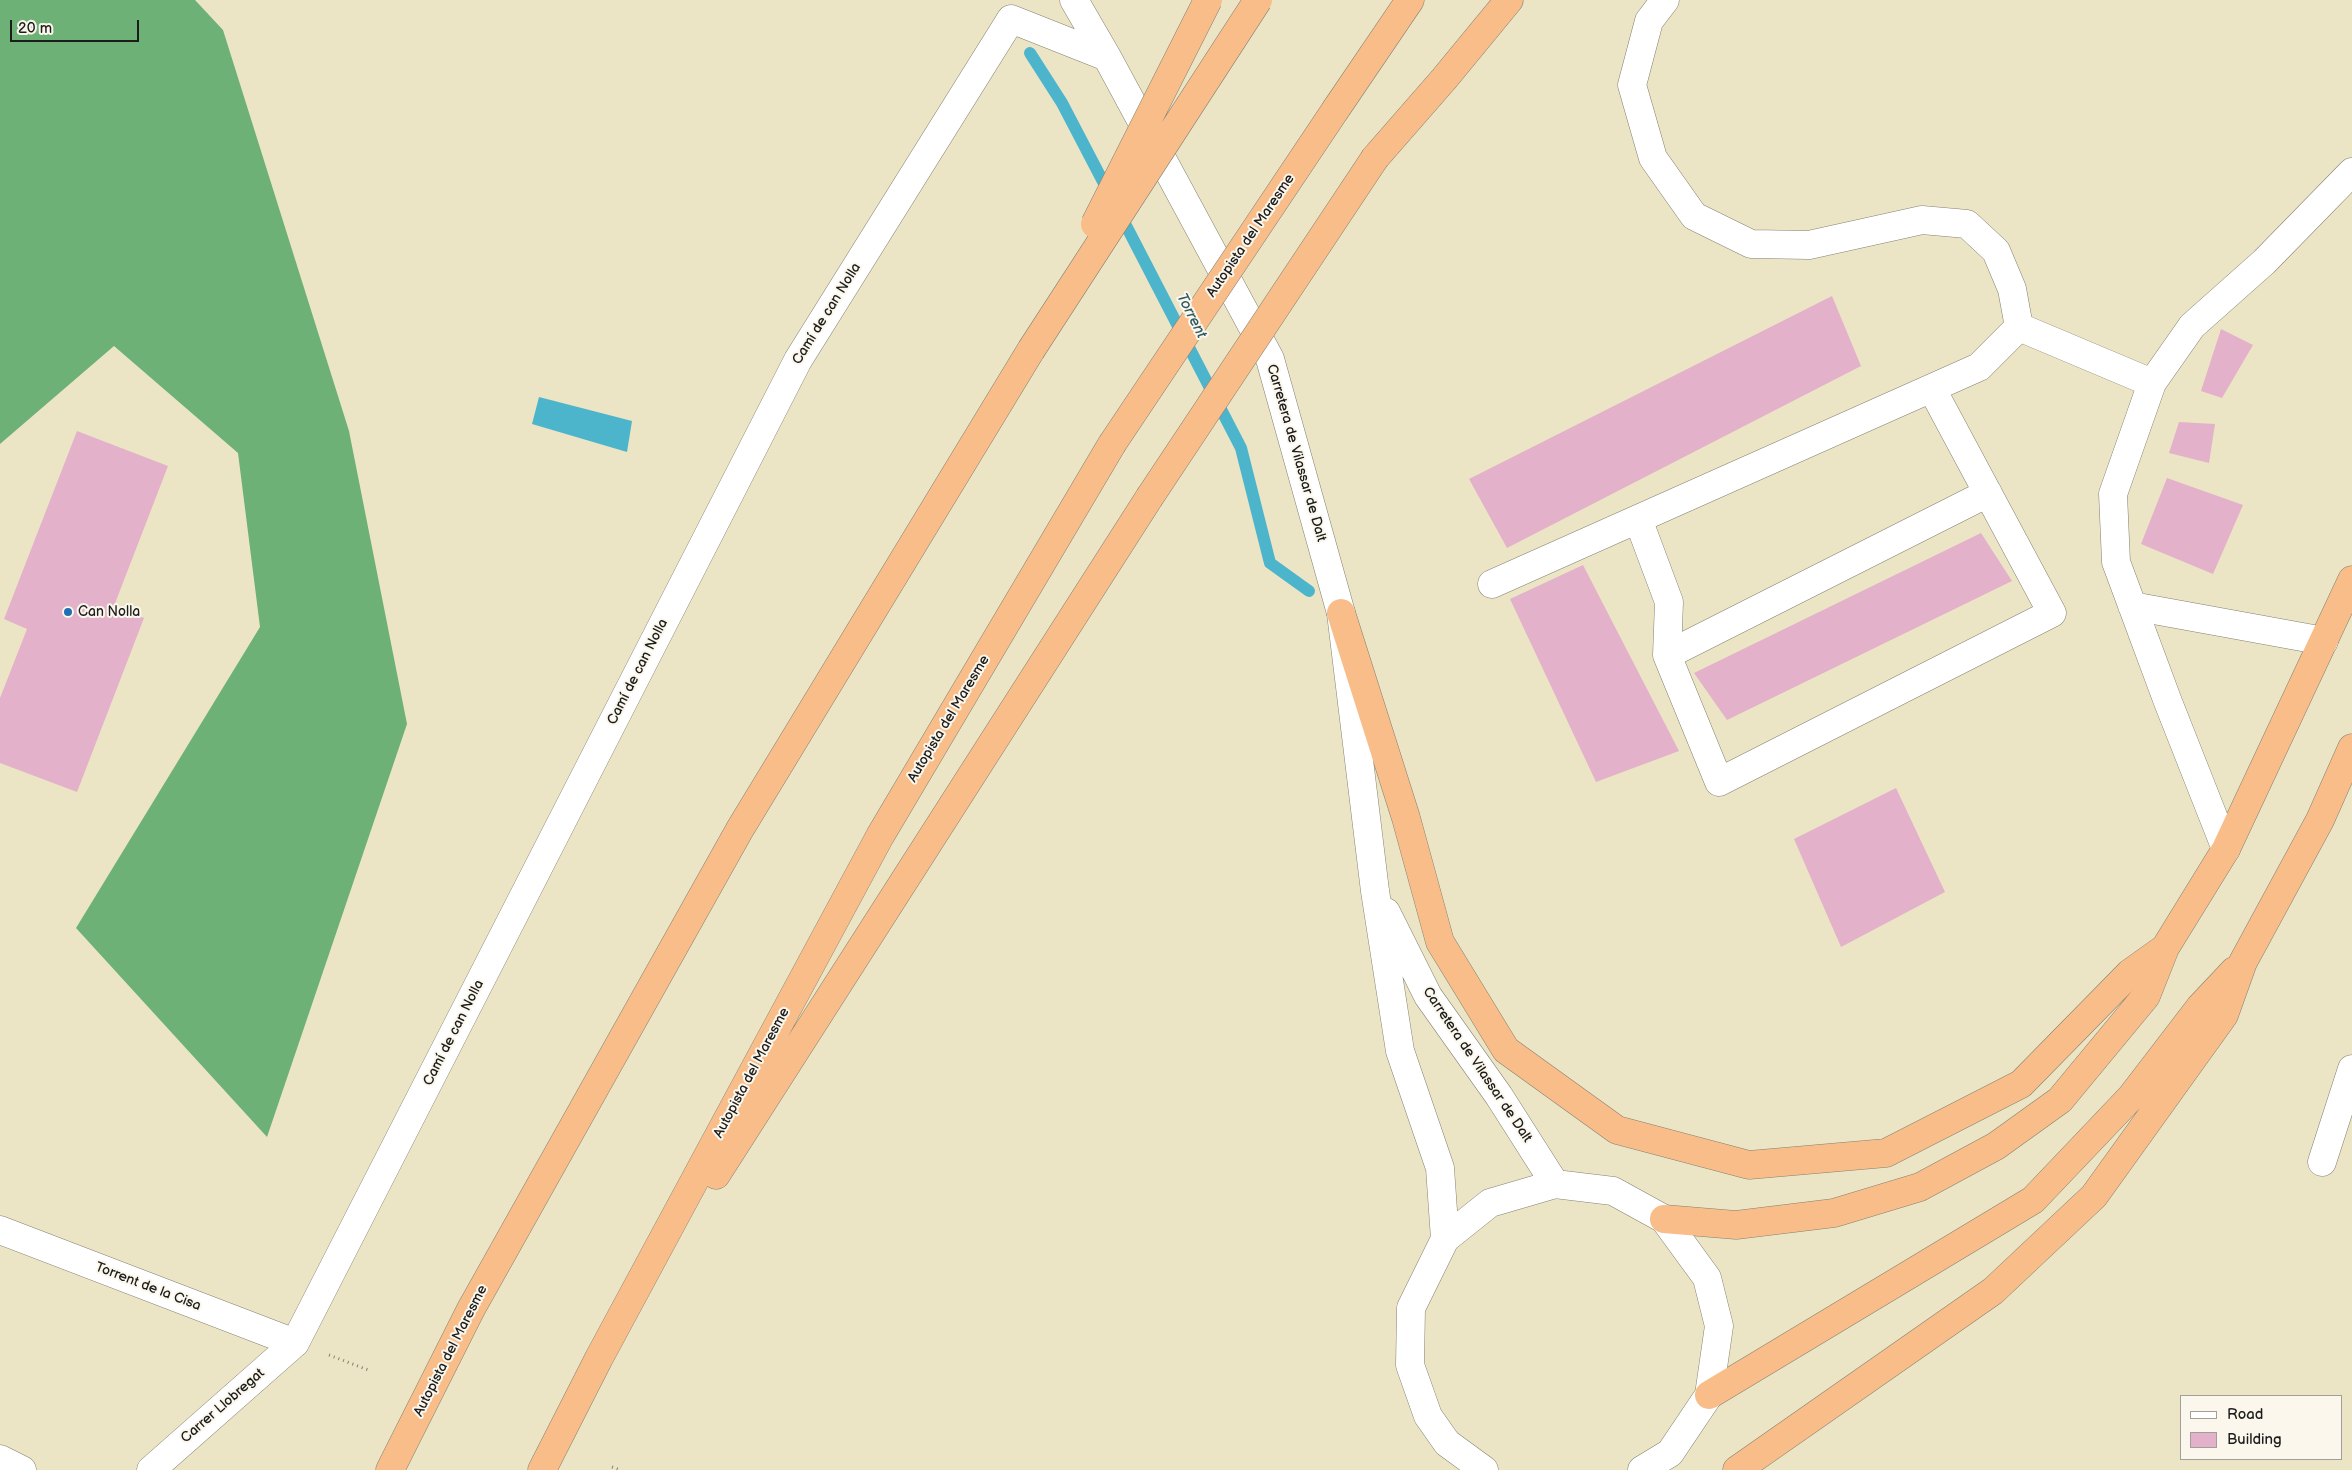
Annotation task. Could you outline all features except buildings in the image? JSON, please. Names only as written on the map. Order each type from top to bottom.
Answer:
[{"type":"highway","points":[[1031,350],[1208,0]]},
{"type":"highway","name":"Autopista del Maresme","points":[[390,1470],[471,1309],[740,829],[1031,350],[1258,0]]},
{"type":"highway","name":"Autopista del Maresme","points":[[542,1470],[599,1358],[880,836],[1112,444],[1410,0]]},
{"type":"highway","points":[[599,1358],[1149,498],[1375,158],[1444,80],[1509,0]]},
{"type":"highway","points":[[1664,1219],[1736,1225],[1834,1213],[1920,1187],[1996,1146],[2060,1100],[2146,996],[2165,948],[2226,849],[2352,580]]},
{"type":"highway","points":[[1342,613],[1406,818],[1440,942],[1506,1050],[1617,1130],[1749,1165],[1886,1153],[2021,1084],[2130,973],[2165,948]]},
{"type":"highway","points":[[1737,1470],[1993,1291],[2094,1196],[2224,1014],[2243,962],[2320,820],[2352,748]]},
{"type":"highway","points":[[1709,1395],[2033,1200],[2131,1097],[2200,1007],[2243,962]]},
{"type":"street","name":"Carretera de Vilassar de Dalt","points":[[1074,0],[1107,57],[1270,358],[1342,613],[1375,891],[1400,1051],[1440,1168],[1445,1238]]},
{"type":"street","points":[[1665,0],[1649,22],[1632,85],[1653,158],[1694,216],[1751,244],[1809,245],[1922,220],[1967,224],[1996,252],[2012,289],[2018,327]]},
{"type":"street","name":"Camí de can Nolla","points":[[295,1343],[798,360],[1015,10],[1107,57]]},
{"type":"street","points":[[2226,849],[2116,562],[2112,494],[2152,383],[2192,326],[2264,262],[2352,172]]},
{"type":"street","points":[[2018,327],[2152,383]]},
{"type":"street","points":[[1492,584],[1979,367],[2018,327]]},
{"type":"street","points":[[1638,519],[1669,602],[1667,655],[1719,782],[2052,613],[1932,389]]},
{"type":"street","points":[[1667,655],[1988,493]]},
{"type":"street","points":[[2132,606],[2324,641]]},
{"type":"street","name":"Carretera de Vilassar de Dalt","points":[[1375,891],[1428,996],[1498,1096],[1555,1184]]},
{"type":"street","points":[[2322,1162],[2352,1070]]},
{"type":"street","points":[[1484,1470],[1447,1443],[1428,1416],[1410,1365],[1411,1308],[1445,1238],[1490,1203],[1555,1184],[1613,1191],[1664,1219],[1707,1278],[1719,1326],[1709,1395],[1670,1454],[1642,1470]]},
{"type":"street","name":"Torrent de la Cisa","points":[[0,1230],[295,1343]]},
{"type":"street","name":"Carrer Llobregat","points":[[151,1470],[295,1343]]},
{"type":"street","points":[[1447,1443],[1452,1470]]},
{"type":"street","points":[[0,1459],[22,1470]]},
{"type":"path","points":[[295,1343],[371,1371]]},
{"type":"path","points":[[612,1467],[621,1470]]},
{"type":"green space","points":[[0,0],[195,0],[223,30],[349,431],[407,724],[267,1137],[76,928],[260,627],[238,453],[114,346],[0,444]]},
{"type":"water","points":[[539,397],[632,421],[627,452],[532,424]]},
{"type":"waterway","name":"Torrent","points":[[1030,53],[1062,103],[1110,195]]},
{"type":"waterway","name":"Torrent","points":[[1119,212],[1241,448],[1270,563],[1309,591]]},
{"type":"place","name":"Can Nolla","points":[[68,612]]}]
